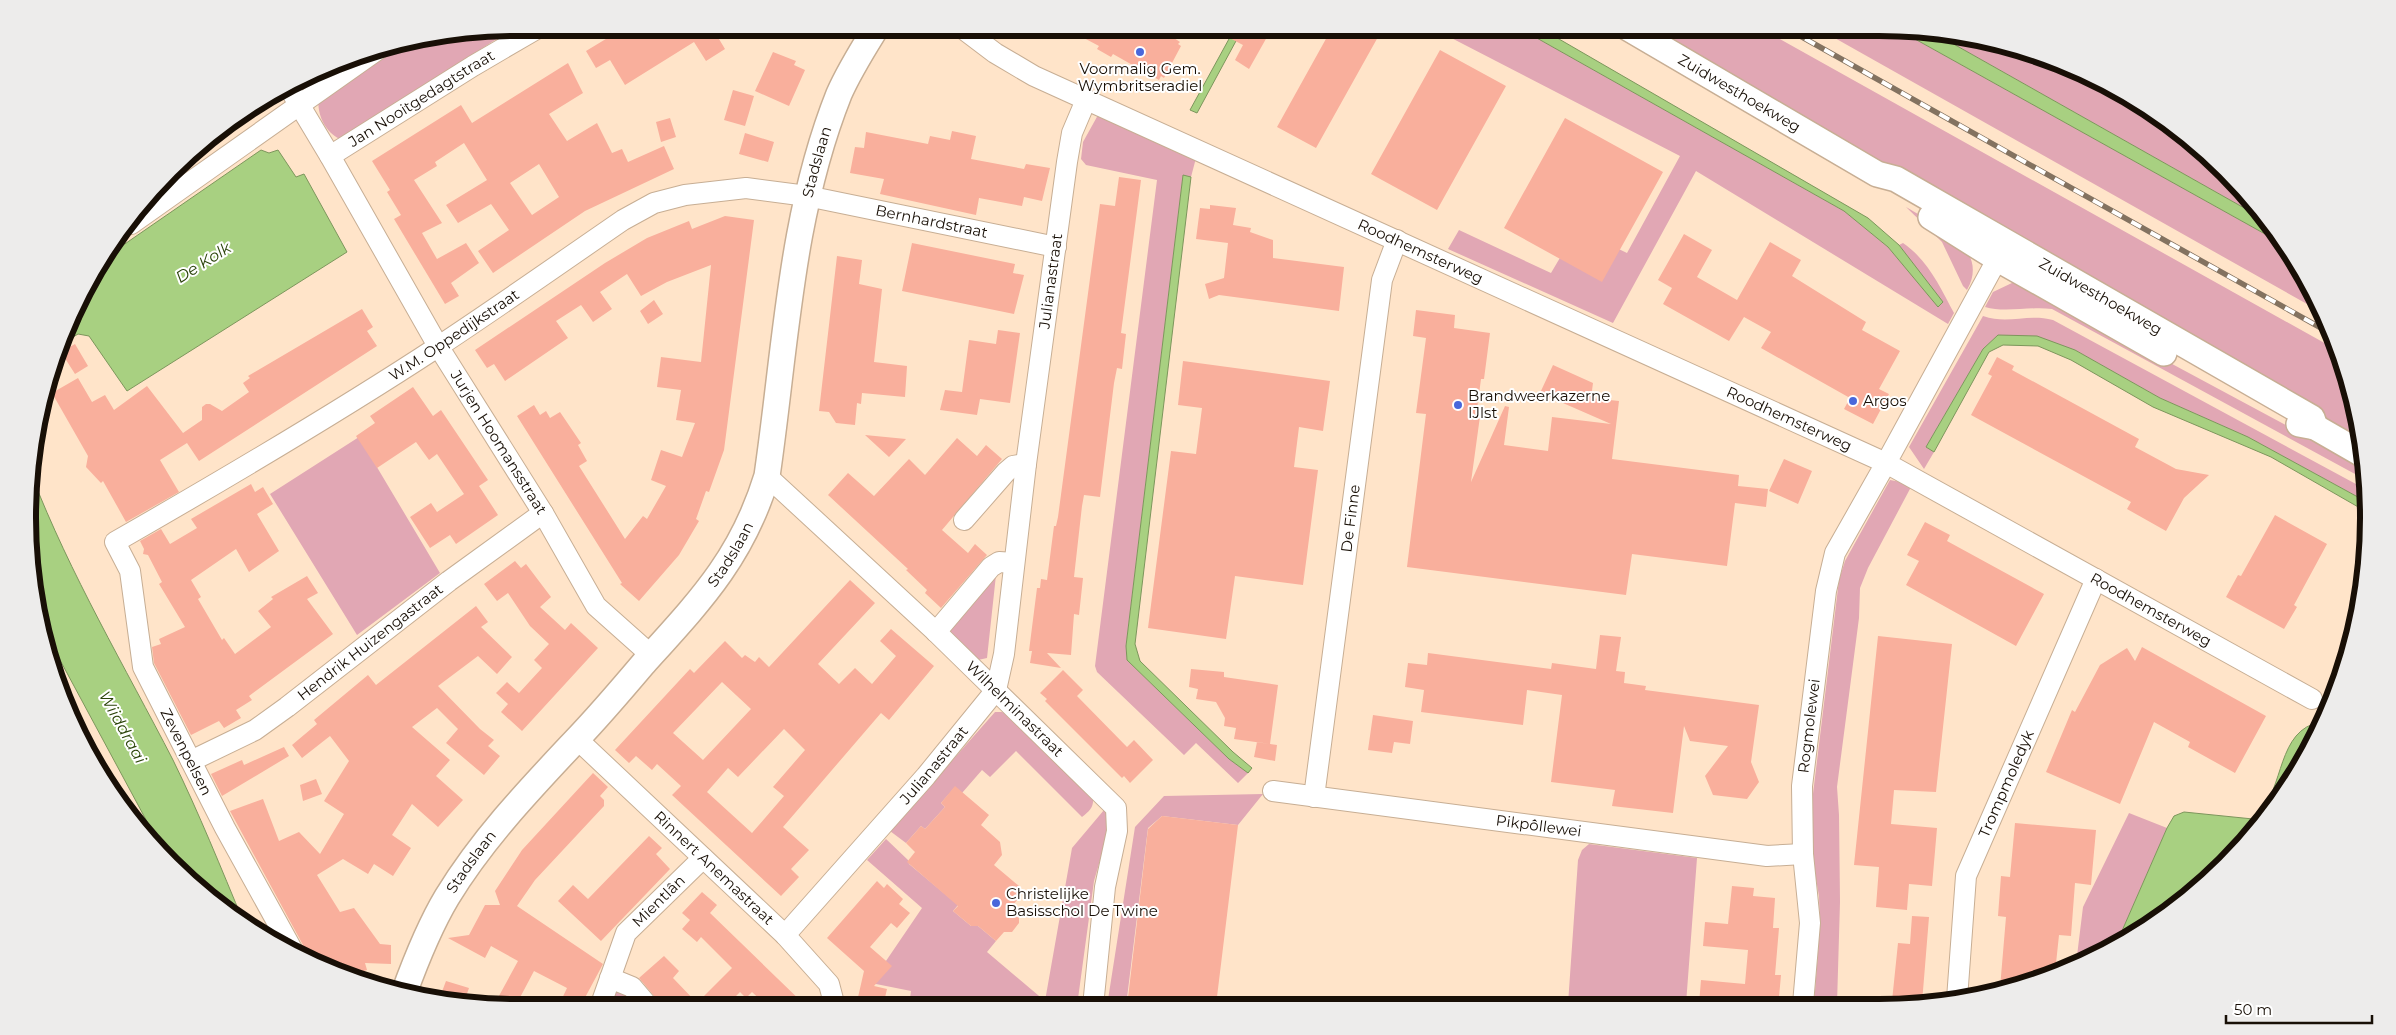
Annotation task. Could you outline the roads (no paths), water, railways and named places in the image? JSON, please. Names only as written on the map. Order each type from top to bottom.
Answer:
[{"type":"street","name":"Jan Nooitgedagtstraat","points":[[330,156],[524,36]]},
{"type":"street","name":"Stadslaan","points":[[407,986],[428,934],[452,890],[491,835],[520,798],[577,739],[713,585],[736,551],[758,503],[767,476],[791,277],[807,196],[840,93],[872,36]]},
{"type":"street","name":"Roodhemsterweg","points":[[973,36],[995,53],[1034,76],[1886,463],[2312,699]]},
{"type":"street","name":"Zuidwesthoekweg","points":[[1642,36],[1877,174],[1889,189],[2312,418],[2316,427],[2355,450]]},
{"type":"street","points":[[144,215],[357,64]]},
{"type":"street","name":"Jurjen Hoomansstraat","points":[[292,93],[438,346],[543,512],[596,606],[651,655]]},
{"type":"street","name":"Julianastraat","points":[[785,935],[914,790],[996,690],[1004,654],[1026,464],[1072,133],[1086,100]]},
{"type":"street","name":"W.M. Oppedijkstraat","points":[[115,542],[252,463],[438,346],[623,220],[654,203],[685,195],[746,188],[807,196]]},
{"type":"street","name":"Bernhardstraat","points":[[807,196],[1056,247]]},
{"type":"street","name":"De Finne","points":[[1314,797],[1382,280],[1397,240]]},
{"type":"street","points":[[1886,463],[2002,251]]},
{"type":"street","name":"Rogmolewei","points":[[1803,999],[1810,924],[1804,854],[1802,786],[1826,591],[1835,553],[1886,463]]},
{"type":"street","points":[[964,520],[1006,472],[1013,466],[1026,464]]},
{"type":"street","name":"Wilhelminastraat","points":[[767,476],[936,632],[1116,808],[1117,831],[1105,887],[1094,999]]},
{"type":"street","name":"Hendrik Huizengastraat","points":[[191,762],[255,730],[543,512]]},
{"type":"street","name":"Zevenpelsen","points":[[115,542],[130,571],[143,667],[191,762],[287,939]]},
{"type":"street","points":[[936,632],[991,567],[999,562],[1014,563]]},
{"type":"street","name":"Trompmoledyk","points":[[1957,992],[1966,876],[2096,579]]},
{"type":"street","name":"Rinnert Anemastraat","points":[[577,739],[785,935],[829,984],[833,999]]},
{"type":"street","name":"Pikpôllewei","points":[[1273,792],[1767,856],[1804,854]]},
{"type":"street","name":"Mientlân","points":[[603,999],[626,933],[703,858]]},
{"type":"street","points":[[610,978],[632,987],[642,999]]},
{"type":"water","points":[[1231,36],[1239,36],[1197,113],[1190,110]]},
{"type":"water","points":[[1533,36],[1554,36],[1868,218],[1899,245],[1943,302],[1938,307],[1888,247],[1844,211]]},
{"type":"water","points":[[1912,37],[1949,41],[2248,210],[2268,236]]},
{"type":"water","name":"De Kolk","points":[[261,150],[269,153],[278,150],[296,177],[304,174],[347,252],[127,391],[89,336],[78,334],[71,338],[86,305],[118,249]]},
{"type":"water","points":[[1183,175],[1191,177],[1135,644],[1140,661],[1233,752],[1252,768],[1248,773],[1229,759],[1127,660],[1126,646]]},
{"type":"water","points":[[1998,335],[2037,336],[2075,350],[2160,398],[2248,437],[2359,498],[2360,508],[2271,457],[2153,407],[2071,360],[2038,346],[2003,345],[1989,352],[1934,452],[1926,447],[1983,349]]},
{"type":"water","name":"Wiiddraai","points":[[37,488],[63,549],[183,780],[238,909],[177,858],[151,828],[56,653],[45,611],[40,580],[37,549]]},
{"type":"water","points":[[2313,724],[2295,758],[2270,797],[2285,754],[2301,731]]},
{"type":"water","points":[[2184,812],[2253,819],[2219,858],[2196,879],[2146,918],[2121,933],[2167,828],[2174,816]]},
{"type":"railway","points":[[1800,36],[2321,328]]},
{"type":"place","name":"Voormalig Gem. Wymbritseradiel","points":[[1140,52]]},
{"type":"place","name":"Argos","points":[[1853,401]]},
{"type":"place","name":"Brandweerkazerne IJlst","points":[[1458,405]]},
{"type":"place","name":"Christelijke Basisschol De Twine","points":[[996,903]]}]
